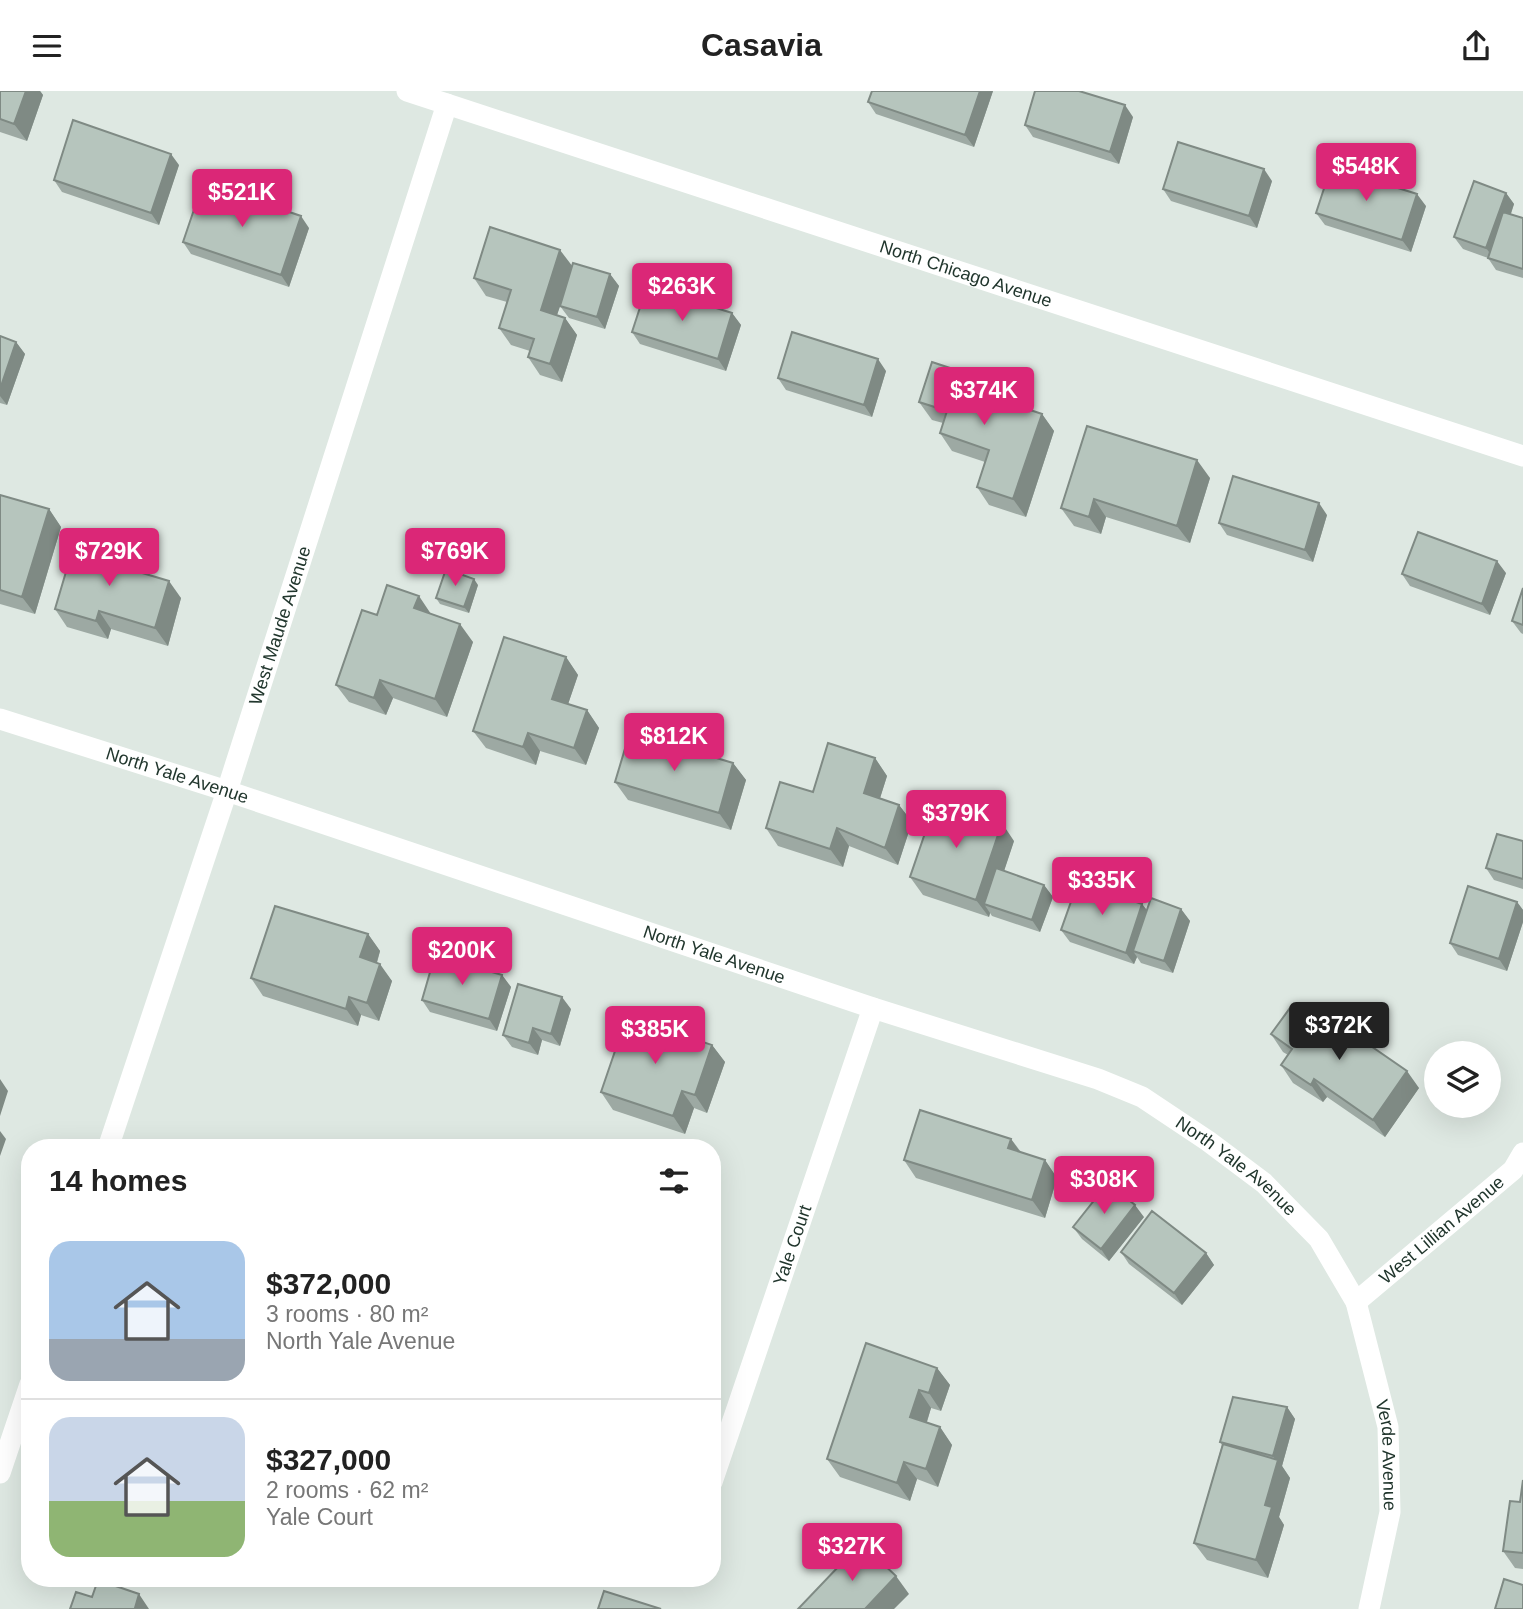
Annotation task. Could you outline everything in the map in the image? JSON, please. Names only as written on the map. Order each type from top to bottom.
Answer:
[{"type":"street","name":"North Chicago Avenue","points":[[407,91],[1523,456]]},
{"type":"street","name":"West Maude Avenue","points":[[111,1139],[227,791],[447,104]]},
{"type":"street","name":"North Yale Avenue","points":[[0,719],[227,791],[873,1008],[1098,1079],[1142,1097],[1208,1140],[1264,1183],[1319,1239],[1356,1302]]},
{"type":"street","name":"Yale Court","points":[[721,1456],[873,1008]]},
{"type":"street","name":"West Lillian Avenue","points":[[1356,1302],[1513,1170],[1523,1153]]},
{"type":"street","name":"Verde Avenue","points":[[1356,1302],[1388,1427],[1390,1512],[1369,1609]]},
{"type":"street","points":[[0,1473],[21,1411]]},
{"type":"building","points":[[0,91],[26,91],[14,124],[0,119]]},
{"type":"building","points":[[872,91],[980,91],[965,135],[868,102]]},
{"type":"building","points":[[1035,91],[1079,91],[1125,105],[1110,152],[1025,125]]},
{"type":"building","points":[[73,120],[171,154],[151,213],[54,180]]},
{"type":"building","points":[[1178,142],[1264,169],[1249,216],[1163,189]]},
{"type":"building","points":[[1331,167],[1417,194],[1402,240],[1316,213]]},
{"type":"building","points":[[1474,181],[1506,193],[1486,248],[1454,237]]},
{"type":"building","points":[[203,183],[301,216],[281,275],[183,242]]},
{"type":"building","points":[[1503,212],[1523,218],[1523,269],[1488,258]]},
{"type":"building","points":[[490,227],[560,250],[541,310],[565,318],[550,364],[528,357],[534,339],[499,328],[511,290],[474,278]]},
{"type":"building","points":[[573,263],[610,274],[597,317],[560,306]]},
{"type":"building","points":[[647,286],[732,313],[718,359],[632,332]]},
{"type":"building","points":[[792,332],[878,359],[864,405],[778,378]]},
{"type":"building","points":[[0,336],[16,342],[0,389]]},
{"type":"building","points":[[932,362],[965,373],[962,383],[984,390],[983,394],[1042,414],[1013,499],[977,487],[989,450],[940,433],[947,411],[919,402]]},
{"type":"building","points":[[1087,426],[1197,460],[1177,526],[1094,499],[1089,517],[1061,508]]},
{"type":"building","points":[[1233,476],[1319,503],[1305,550],[1219,523]]},
{"type":"building","points":[[0,495],[49,509],[22,597],[0,590]]},
{"type":"building","points":[[1418,532],[1497,561],[1482,604],[1402,574]]},
{"type":"building","points":[[76,538],[113,549],[109,563],[169,581],[155,628],[99,611],[96,621],[55,609]]},
{"type":"building","points":[[446,569],[474,579],[464,607],[436,598]]},
{"type":"building","points":[[387,585],[419,596],[414,608],[460,624],[435,699],[380,680],[374,698],[336,685],[362,610],[377,615]]},
{"type":"building","points":[[1523,588],[1523,625],[1512,621]]},
{"type":"building","points":[[504,637],[566,657],[552,699],[587,710],[574,748],[528,733],[523,747],[473,731]]},
{"type":"building","points":[[630,732],[733,763],[719,813],[615,782]]},
{"type":"building","points":[[828,743],[875,758],[864,793],[899,805],[885,848],[837,828],[830,849],[766,828],[780,782],[813,792]]},
{"type":"building","points":[[936,801],[1002,823],[976,900],[910,877]]},
{"type":"building","points":[[1497,834],[1523,841],[1523,879],[1486,868]]},
{"type":"building","points":[[996,868],[1044,885],[1032,920],[984,904]]},
{"type":"building","points":[[1078,882],[1142,904],[1126,953],[1061,930]]},
{"type":"building","points":[[1468,886],[1517,902],[1499,959],[1450,943]]},
{"type":"building","points":[[1151,898],[1181,909],[1164,961],[1133,951]]},
{"type":"building","points":[[275,906],[368,934],[360,957],[380,964],[367,1003],[349,997],[346,1009],[251,978]]},
{"type":"building","points":[[435,955],[502,975],[489,1019],[422,1000]]},
{"type":"building","points":[[518,984],[562,997],[551,1034],[533,1028],[529,1043],[503,1035]]},
{"type":"building","points":[[1290,1008],[1314,1025],[1323,1013],[1407,1071],[1373,1120],[1314,1079],[1311,1085],[1281,1065],[1292,1049],[1271,1034]]},
{"type":"building","points":[[627,1016],[712,1045],[695,1095],[682,1091],[673,1116],[601,1092]]},
{"type":"building","points":[[920,1110],[1011,1139],[1008,1148],[1045,1160],[1032,1200],[904,1160]]},
{"type":"building","points":[[1108,1183],[1135,1205],[1101,1249],[1073,1227]]},
{"type":"building","points":[[1152,1211],[1206,1253],[1174,1293],[1121,1252]]},
{"type":"building","points":[[866,1343],[937,1368],[929,1393],[919,1390],[910,1417],[940,1427],[926,1469],[904,1462],[897,1483],[827,1459]]},
{"type":"building","points":[[1233,1397],[1287,1407],[1273,1456],[1220,1442]]},
{"type":"building","points":[[1223,1444],[1278,1460],[1265,1505],[1272,1507],[1256,1560],[1194,1543]]},
{"type":"building","points":[[1523,1480],[1523,1553],[1503,1551],[1510,1501],[1520,1502]]},
{"type":"building","points":[[861,1543],[896,1576],[865,1609],[798,1609]]},
{"type":"building","points":[[1504,1579],[1523,1585],[1523,1609],[1495,1609]]},
{"type":"building","points":[[96,1587],[118,1587],[139,1594],[135,1608],[137,1609],[70,1609],[76,1592],[92,1597]]},
{"type":"building","points":[[604,1591],[661,1609],[598,1609]]}]
